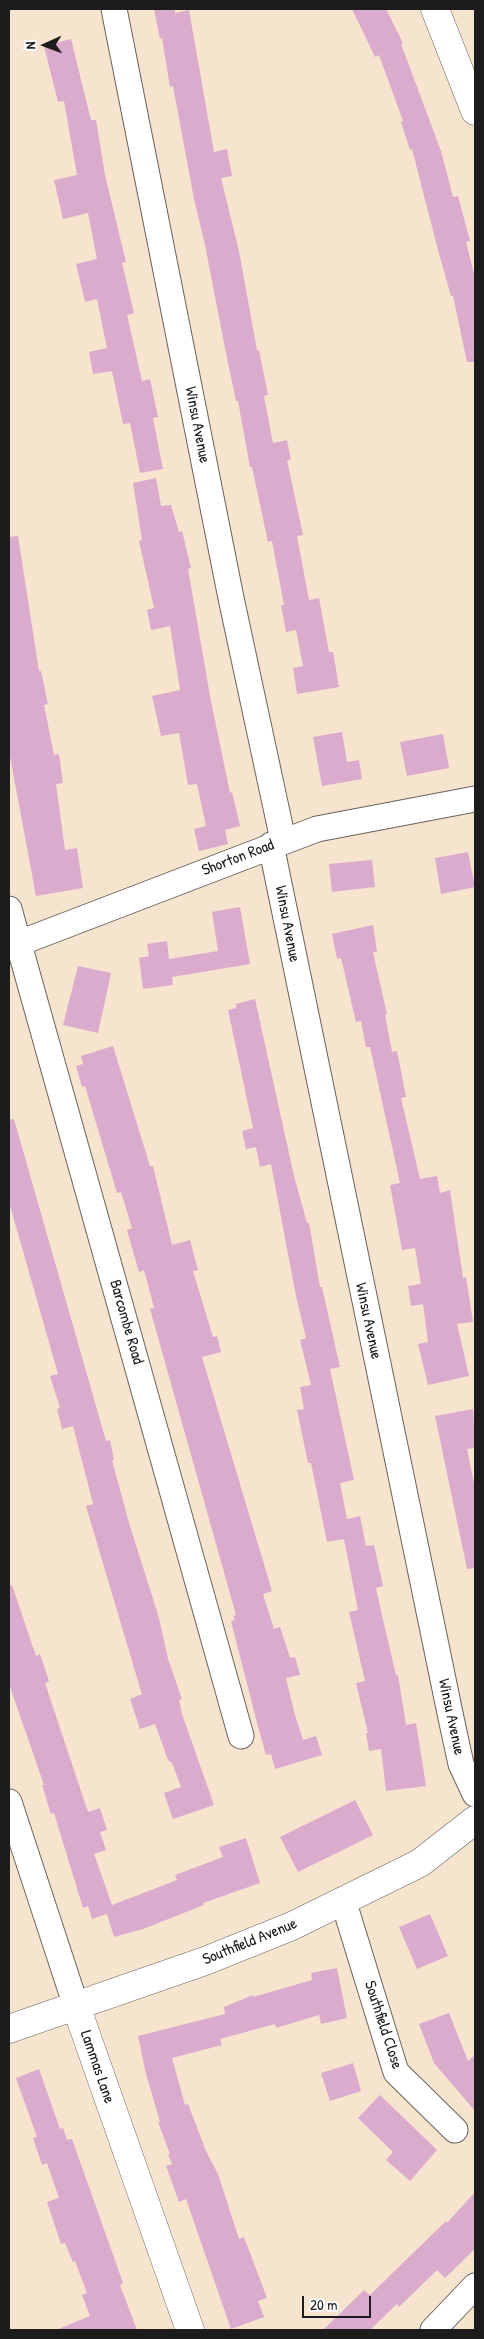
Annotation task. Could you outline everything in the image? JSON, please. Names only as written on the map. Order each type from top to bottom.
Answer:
[{"type":"street","name":"Winsu Avenue","points":[[114,9],[451,1718],[461,1764],[475,1794]]},
{"type":"street","points":[[435,9],[475,111]]},
{"type":"street","name":"Shorton Road","points":[[13,946],[316,829],[475,799]]},
{"type":"street","name":"Barcombe Road","points":[[9,909],[13,946],[168,1470],[240,1736]]},
{"type":"street","name":"Lammas Lane","points":[[9,1802],[76,2006],[190,2330]]},
{"type":"street","name":"Southfield Avenue","points":[[9,2029],[231,1950],[292,1926],[420,1863],[475,1820]]},
{"type":"street","name":"Southfield Close","points":[[343,1900],[396,2072],[456,2130]]},
{"type":"street","points":[[433,2330],[475,2286]]},
{"type":"building","points":[[154,9],[175,9],[175,13],[189,10],[214,152],[227,149],[232,176],[221,178],[239,251],[257,350],[259,350],[268,395],[264,396],[273,443],[287,440],[291,460],[287,460],[303,535],[297,536],[309,600],[319,598],[329,652],[333,652],[339,687],[297,694],[293,668],[303,666],[296,630],[286,632],[281,605],[284,605],[272,541],[268,542],[252,467],[250,467],[238,401],[236,401],[194,199],[173,86],[170,87],[162,38],[160,39]]},
{"type":"building","points":[[352,9],[386,9],[403,43],[401,44],[441,151],[453,197],[458,196],[470,241],[466,242],[475,278],[475,362],[467,362],[453,296],[451,296],[438,250],[412,149],[410,150],[401,122],[403,121],[379,55],[375,57]]},
{"type":"building","points":[[71,39],[91,120],[96,120],[105,175],[126,262],[122,263],[134,313],[127,315],[142,381],[150,379],[158,417],[153,418],[163,469],[140,473],[130,423],[123,424],[112,371],[93,374],[89,352],[107,348],[97,299],[85,302],[76,264],[97,259],[88,213],[63,219],[54,180],[77,175],[64,101],[58,102],[44,46]]},
{"type":"building","points":[[156,478],[161,506],[171,505],[179,532],[182,531],[191,568],[188,569],[210,696],[230,793],[232,792],[240,826],[225,830],[228,844],[199,851],[194,829],[206,826],[197,784],[188,785],[179,733],[161,736],[152,696],[180,690],[170,626],[151,630],[147,610],[154,608],[139,541],[142,540],[133,483]]},
{"type":"building","points":[[18,536],[39,671],[41,671],[48,704],[44,705],[54,755],[59,754],[63,783],[56,784],[65,850],[77,848],[83,888],[36,896],[9,751],[9,537]]},
{"type":"building","points":[[342,732],[347,762],[359,760],[362,779],[322,786],[313,737]]},
{"type":"building","points":[[443,734],[449,768],[407,776],[400,742]]},
{"type":"building","points":[[468,852],[475,887],[441,894],[435,858]]},
{"type":"building","points":[[372,860],[375,887],[332,892],[329,864]]},
{"type":"building","points":[[240,907],[250,964],[172,977],[173,985],[143,989],[139,958],[149,956],[147,944],[167,941],[169,959],[218,951],[212,912]]},
{"type":"building","points":[[373,925],[377,952],[373,952],[387,1014],[385,1015],[392,1052],[397,1051],[406,1097],[401,1098],[420,1179],[437,1176],[440,1193],[450,1190],[463,1278],[466,1277],[473,1322],[457,1324],[469,1376],[428,1385],[418,1344],[428,1342],[423,1304],[411,1306],[408,1286],[421,1284],[415,1248],[402,1250],[390,1185],[400,1183],[370,1047],[366,1047],[361,1021],[356,1022],[341,958],[337,959],[332,934]]},
{"type":"building","points":[[78,966],[111,973],[98,1033],[63,1025]]},
{"type":"building","points":[[255,999],[294,1176],[307,1223],[309,1223],[320,1287],[322,1287],[340,1367],[330,1369],[354,1480],[340,1483],[347,1519],[360,1516],[366,1546],[374,1545],[383,1586],[376,1588],[396,1675],[398,1675],[406,1725],[416,1723],[426,1786],[386,1791],[381,1749],[369,1751],[366,1733],[368,1733],[356,1683],[365,1681],[349,1612],[358,1610],[344,1539],[327,1542],[311,1463],[308,1463],[297,1410],[304,1409],[300,1387],[311,1385],[300,1340],[306,1338],[296,1296],[271,1164],[260,1167],[256,1147],[246,1149],[242,1131],[253,1128],[228,1010],[236,1008],[236,1004]]},
{"type":"building","points":[[113,1046],[150,1166],[153,1166],[172,1245],[190,1240],[198,1270],[193,1271],[213,1337],[217,1336],[221,1352],[202,1357],[272,1591],[263,1594],[274,1629],[280,1627],[290,1658],[295,1657],[300,1675],[286,1678],[295,1715],[303,1740],[316,1736],[322,1755],[275,1769],[271,1754],[266,1755],[257,1723],[231,1621],[235,1620],[233,1616],[236,1615],[150,1309],[154,1308],[144,1270],[139,1272],[127,1230],[132,1228],[121,1192],[117,1193],[85,1086],[82,1087],[76,1066],[83,1064],[81,1056]]},
{"type":"building","points":[[14,1119],[106,1441],[110,1440],[114,1460],[112,1460],[129,1523],[159,1618],[168,1659],[182,1699],[179,1700],[182,1714],[214,1805],[173,1819],[164,1793],[181,1787],[172,1763],[168,1760],[155,1724],[140,1729],[130,1699],[142,1694],[86,1506],[93,1504],[73,1426],[62,1429],[57,1409],[60,1408],[50,1376],[58,1374],[9,1202],[9,1120]]},
{"type":"building","points":[[473,1409],[475,1448],[467,1449],[475,1488],[475,1568],[467,1569],[435,1416]]},
{"type":"building","points":[[12,1585],[36,1656],[40,1654],[49,1681],[45,1683],[88,1812],[100,1808],[107,1830],[100,1832],[106,1850],[94,1854],[112,1905],[177,1880],[175,1875],[223,1857],[219,1847],[246,1838],[260,1883],[203,1903],[204,1905],[143,1929],[114,1937],[107,1914],[92,1919],[88,1906],[83,1908],[54,1813],[51,1814],[42,1785],[44,1785],[9,1684],[9,1586]]},
{"type":"building","points":[[355,1800],[373,1835],[298,1872],[280,1837]]},
{"type":"building","points":[[430,1914],[448,1956],[417,1969],[399,1927]]},
{"type":"building","points":[[337,1968],[347,2018],[321,2024],[319,2015],[276,2028],[275,2024],[220,2039],[222,2045],[172,2058],[185,2105],[188,2104],[206,2151],[218,2174],[239,2239],[244,2237],[267,2298],[258,2301],[264,2317],[231,2329],[186,2199],[179,2202],[166,2166],[172,2164],[168,2154],[170,2154],[158,2122],[160,2122],[146,2074],[138,2036],[225,2014],[224,2007],[253,1995],[253,1997],[312,1980],[311,1973]]},
{"type":"building","points":[[449,2013],[468,2061],[475,2055],[475,2111],[434,2063],[419,2024]]},
{"type":"building","points":[[353,2063],[361,2091],[330,2101],[321,2073]]},
{"type":"building","points":[[39,2069],[60,2129],[63,2128],[67,2140],[72,2139],[123,2283],[120,2285],[137,2330],[56,2330],[90,2316],[82,2295],[87,2293],[75,2261],[73,2262],[65,2243],[61,2244],[47,2202],[59,2198],[47,2163],[42,2165],[33,2138],[37,2137],[16,2078]]},
{"type":"building","points":[[380,2095],[437,2150],[410,2181],[386,2160],[393,2152],[358,2118]]},
{"type":"building","points":[[475,2192],[475,2249],[445,2278],[437,2270],[399,2307],[397,2304],[370,2330],[323,2330],[364,2290],[370,2295],[446,2221],[447,2223]]}]
